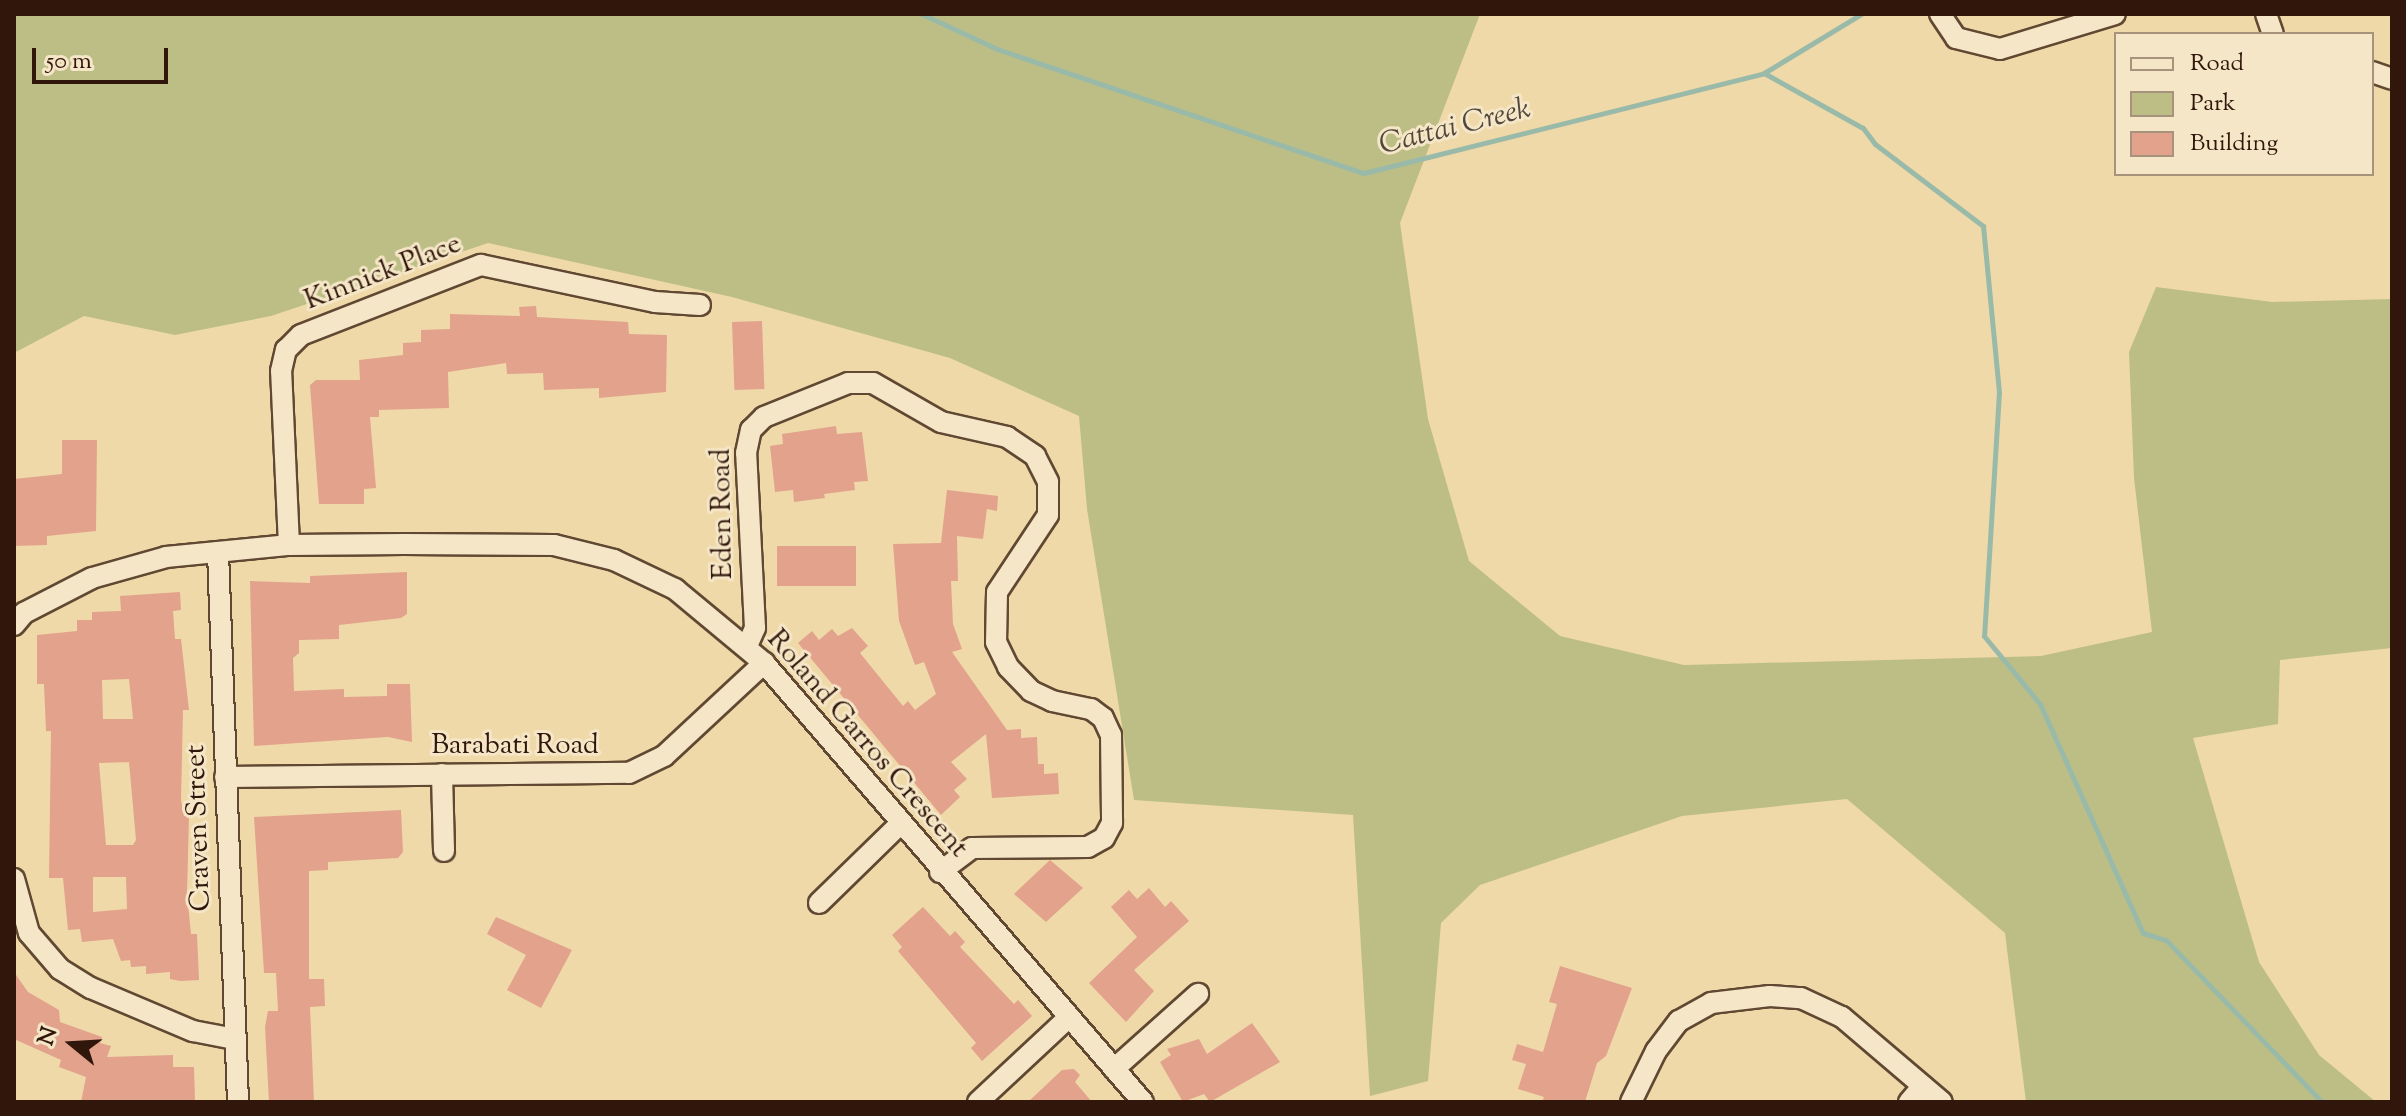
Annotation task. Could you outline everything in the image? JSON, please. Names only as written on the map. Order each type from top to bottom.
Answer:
[{"type":"street","points":[[1940,14],[1956,38],[2000,49],[2115,14]]},
{"type":"street","name":"Kinnick Place","points":[[289,545],[281,371],[286,350],[301,335],[481,265],[655,302],[700,305]]},
{"type":"street","name":"Eden Road","points":[[747,646],[755,628],[746,453],[751,430],[764,417],[848,383],[873,383],[941,422],[1007,437],[1035,456],[1048,482],[1048,515],[997,592],[996,642],[1008,667],[1031,691],[1052,701],[1091,709],[1103,718],[1111,735],[1112,823],[1104,838],[1088,847],[972,848],[940,872]]},
{"type":"street","name":"Roland Garros Crescent","points":[[14,625],[24,613],[112,569],[218,552],[289,545],[554,545],[586,550],[675,589],[747,646],[940,872],[1143,1102]]},
{"type":"street","name":"Craven Street","points":[[218,552],[238,1102]]},
{"type":"street","name":"Barabati Road","points":[[225,777],[629,773],[645,768],[764,663]]},
{"type":"street","points":[[442,774],[444,851]]},
{"type":"street","points":[[819,903],[900,824]]},
{"type":"street","points":[[14,879],[29,933],[60,969],[91,988],[193,1031],[235,1039]]},
{"type":"street","points":[[1114,1069],[1198,994]]},
{"type":"street","points":[[1631,1102],[1656,1051],[1679,1021],[1711,1003],[1770,996],[1801,998],[1828,1008],[1942,1102]]},
{"type":"street","points":[[978,1102],[1069,1017]]},
{"type":"street","points":[[1909,1102],[1923,1086]]},
{"type":"green space","points":[[14,14],[1480,14],[1400,223],[1428,419],[1469,561],[1560,636],[1684,665],[2041,656],[2152,632],[2134,478],[2129,352],[2156,287],[2272,302],[2392,299],[2392,648],[2280,660],[2278,724],[2193,738],[2259,962],[2319,1055],[2376,1102],[2026,1102],[2005,933],[1847,799],[1682,816],[1480,885],[1441,923],[1428,1081],[1370,1096],[1353,815],[1134,800],[1087,509],[1079,416],[950,358],[732,297],[488,243],[271,316],[175,335],[84,316],[14,353]]},
{"type":"building","points":[[536,306],[537,317],[628,322],[629,334],[667,335],[666,392],[599,398],[599,388],[544,390],[543,373],[507,374],[506,363],[448,372],[449,408],[379,410],[379,417],[370,417],[376,488],[364,489],[364,504],[319,504],[310,385],[316,380],[360,380],[359,360],[403,355],[403,343],[421,342],[421,330],[450,329],[450,314],[520,316],[519,307]]},
{"type":"building","points":[[762,321],[764,389],[734,390],[732,322]]},
{"type":"building","points":[[836,426],[837,434],[862,432],[868,481],[854,482],[855,490],[794,502],[793,490],[775,492],[770,446],[783,444],[782,434]]},
{"type":"building","points":[[62,440],[97,440],[96,531],[47,536],[47,545],[14,546],[14,479],[62,474]]},
{"type":"building","points":[[947,490],[998,496],[997,511],[987,509],[983,539],[957,536],[958,581],[951,581],[953,624],[962,649],[952,652],[1007,730],[1021,729],[1021,738],[1037,737],[1038,764],[1044,764],[1044,774],[1058,773],[1059,794],[992,798],[986,734],[951,762],[967,779],[954,790],[960,797],[941,815],[798,643],[812,631],[819,640],[832,629],[838,636],[852,628],[868,646],[860,653],[903,706],[908,701],[915,710],[936,694],[924,662],[915,665],[899,621],[893,544],[941,543]]},
{"type":"building","points":[[777,546],[856,546],[856,586],[777,586]]},
{"type":"building","points":[[407,572],[407,614],[401,618],[339,625],[339,639],[299,640],[299,653],[293,658],[294,691],[344,689],[344,697],[387,696],[387,684],[410,684],[412,742],[388,737],[254,746],[250,581],[310,583],[310,576]]},
{"type":"building","points":[[180,592],[181,610],[173,611],[175,639],[181,639],[189,710],[183,710],[181,800],[184,816],[189,816],[187,894],[191,934],[197,934],[199,980],[180,981],[170,979],[170,972],[146,974],[146,966],[131,967],[130,960],[121,961],[113,939],[82,942],[80,929],[68,930],[63,878],[49,878],[51,731],[46,731],[44,684],[37,684],[37,635],[77,631],[77,620],[92,620],[92,612],[121,611],[120,596]],"holes":[[[129,679],[133,719],[103,719],[102,680]],[[129,762],[136,840],[133,845],[106,845],[99,763]],[[93,877],[126,877],[127,909],[93,912]]]},
{"type":"building","points":[[401,810],[403,852],[398,858],[328,862],[328,870],[309,871],[309,979],[324,979],[325,1006],[310,1007],[314,1102],[269,1102],[265,1027],[268,1011],[278,1011],[276,973],[264,973],[254,817]]},
{"type":"building","points":[[1050,860],[1083,888],[1046,922],[1014,894]]},
{"type":"building","points":[[1149,888],[1165,907],[1171,901],[1189,921],[1134,970],[1154,991],[1126,1022],[1089,983],[1137,937],[1111,907],[1129,890],[1137,899]]},
{"type":"building","points":[[923,907],[950,936],[955,931],[965,942],[960,947],[1014,1004],[1018,1000],[1032,1016],[982,1061],[971,1048],[976,1043],[898,951],[902,947],[892,935]]},
{"type":"building","points":[[496,917],[572,950],[541,1008],[507,990],[526,955],[487,934]]},
{"type":"building","points":[[1560,966],[1632,988],[1606,1056],[1597,1063],[1585,1102],[1542,1102],[1544,1097],[1518,1089],[1526,1064],[1512,1060],[1517,1044],[1543,1052],[1557,1004],[1549,1002]]},
{"type":"building","points":[[14,972],[28,992],[59,1010],[60,1022],[102,1037],[100,1043],[111,1046],[107,1057],[173,1055],[173,1067],[194,1067],[195,1102],[81,1102],[86,1077],[59,1067],[61,1060],[14,1039]]},
{"type":"building","points":[[1252,1023],[1280,1062],[1210,1102],[1204,1094],[1183,1102],[1160,1062],[1171,1055],[1167,1049],[1199,1039],[1207,1054]]},
{"type":"building","points":[[1074,1069],[1080,1075],[1075,1082],[1092,1102],[1028,1102],[1062,1070]]},
{"type":"waterway","name":"Cattai Creek","points":[[922,14],[997,49],[1364,173],[1764,73],[1861,14]]},
{"type":"waterway","points":[[1764,73],[1863,128],[1875,144],[1983,226],[1999,392],[1984,636],[2040,704],[2143,933],[2166,940],[2322,1102]]}]
